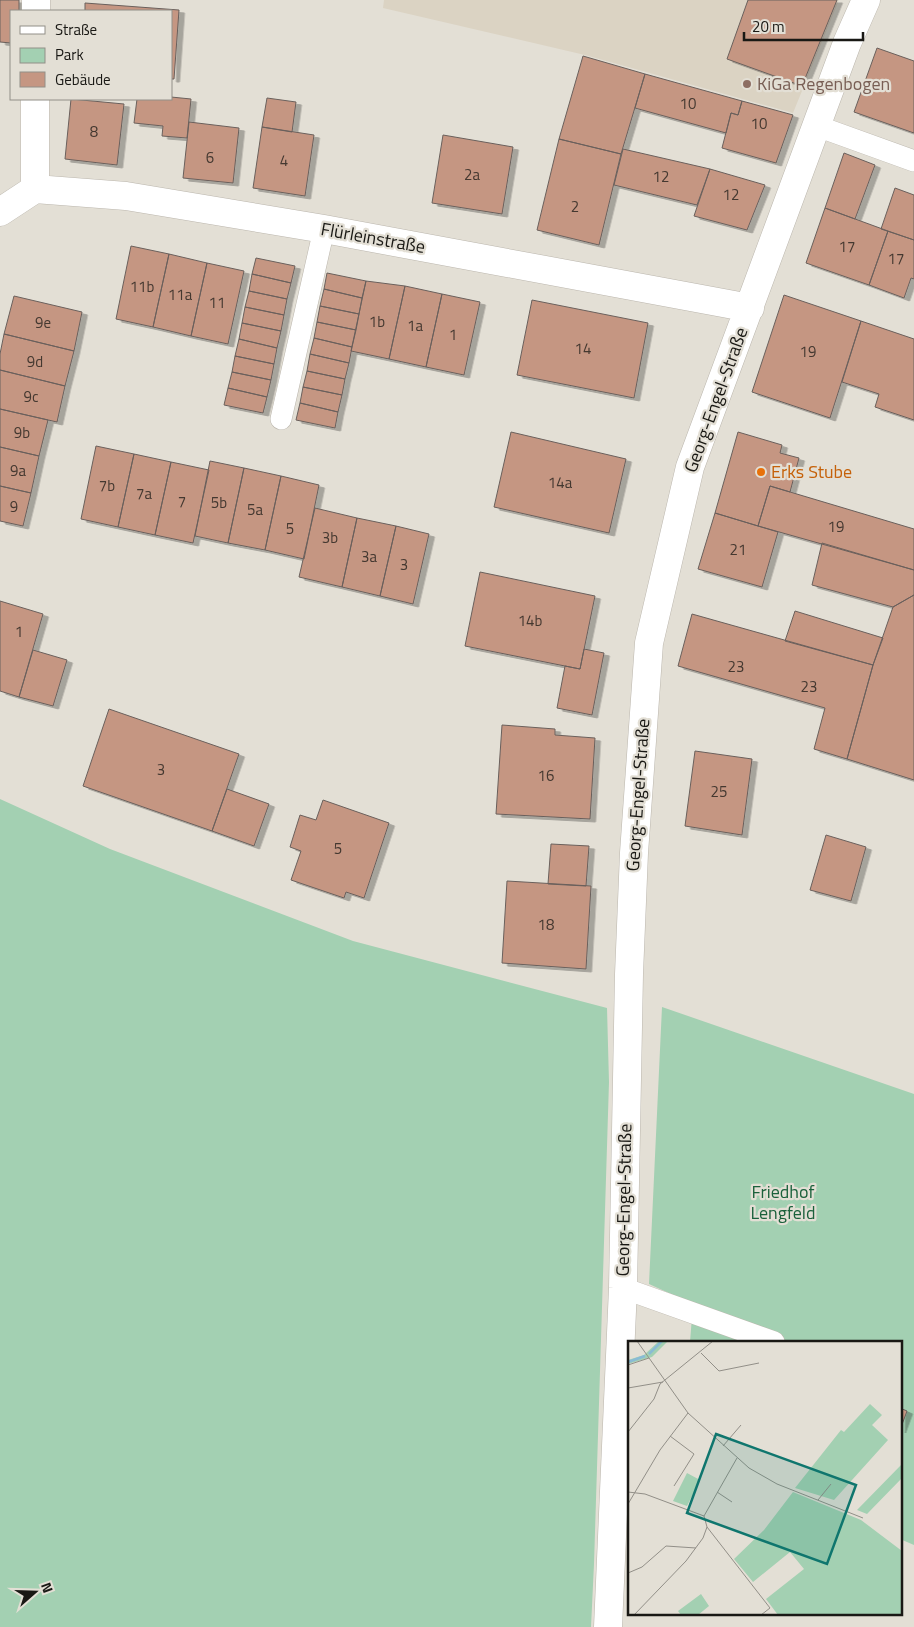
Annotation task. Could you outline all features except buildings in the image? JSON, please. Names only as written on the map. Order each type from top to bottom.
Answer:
[{"type":"street","name":"Georg-Engel-Straße","points":[[608,1627],[623,1288],[629,974],[634,853],[649,643],[690,467],[847,43],[866,0]]},
{"type":"street","points":[[0,212],[35,189],[35,100]]},
{"type":"street","name":"Flürleinstraße","points":[[35,189],[126,196],[324,229],[750,308]]},
{"type":"lane","points":[[817,126],[914,161]]},
{"type":"lane","points":[[281,418],[324,229]]},
{"type":"lane","points":[[623,1288],[771,1341]]},
{"type":"shaded area","name":"KiGa Regenbogen","points":[[384,0],[839,0],[793,113],[585,55],[383,8]]},
{"type":"green space","points":[[0,799],[110,849],[353,941],[607,1008],[609,1082],[591,1627],[0,1627]]},
{"type":"green space","name":"Friedhof Lengfeld","points":[[662,1007],[914,1094],[914,1545],[902,1540],[902,1341],[690,1341],[693,1304],[649,1284]]},
{"type":"place","name":"KiGa Regenbogen","points":[[747,84]]},
{"type":"place","name":"Erks Stube","points":[[761,472]]}]
